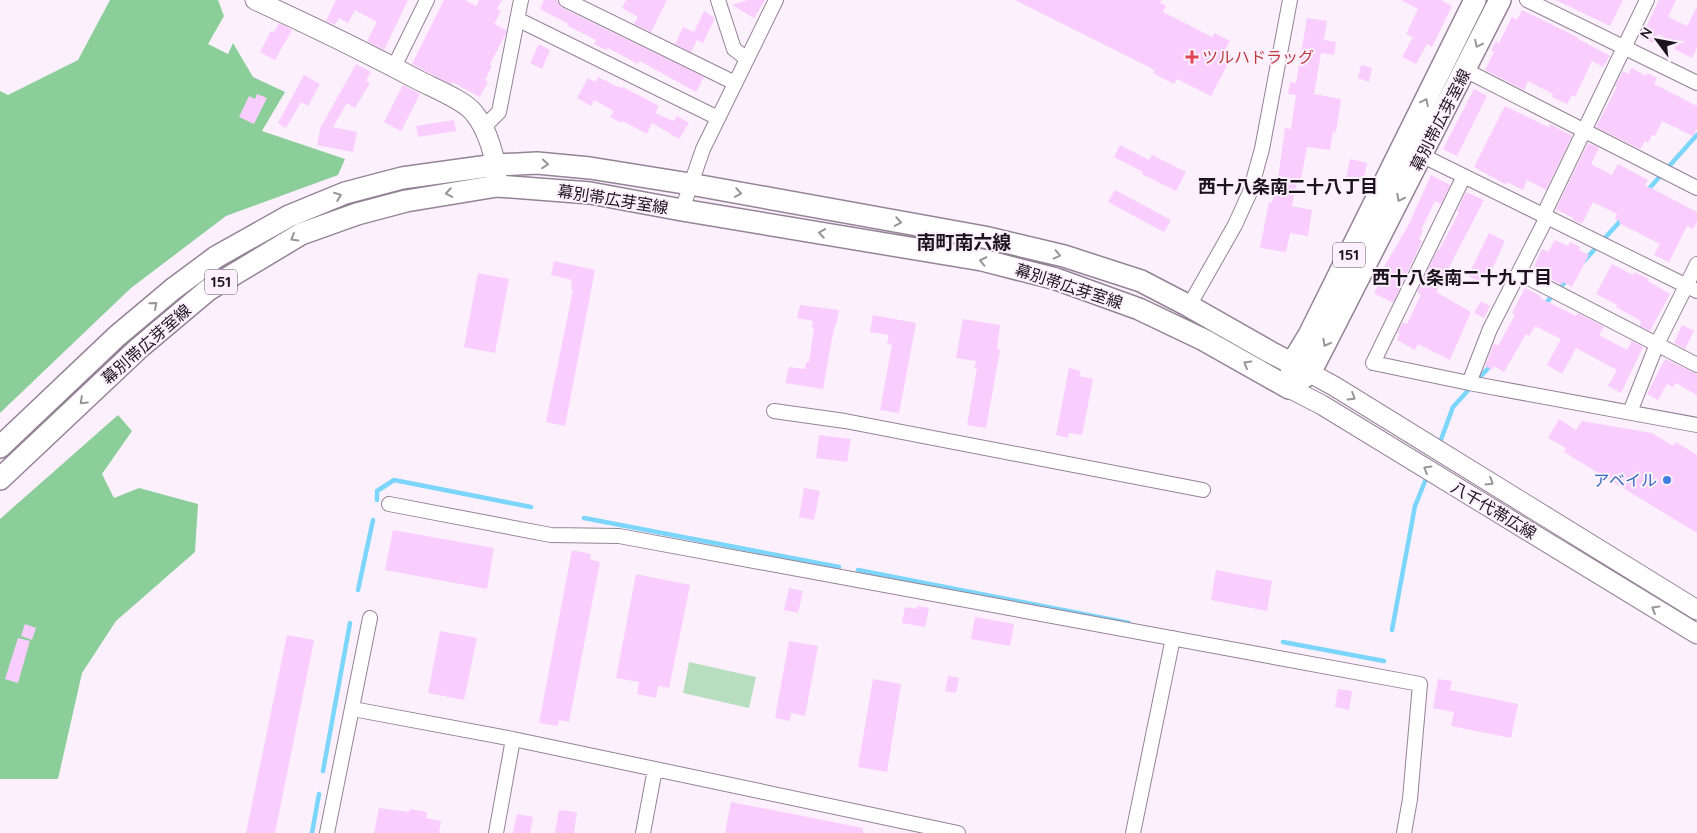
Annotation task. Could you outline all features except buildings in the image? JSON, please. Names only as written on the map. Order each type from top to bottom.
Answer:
[{"type":"main road","points":[[255,0],[455,98],[474,112],[483,128],[496,165],[498,186]]},
{"type":"main road","name":"幕別帯広芽室線","points":[[1413,150],[1475,0]]},
{"type":"main road","name":"幕別帯広芽室線","points":[[0,479],[139,348],[208,290],[301,234],[357,214],[406,201],[498,186],[590,193],[982,260],[1056,279],[1139,309],[1204,340],[1289,388],[1301,368],[1309,335],[1413,150],[1465,70],[1500,0]]},
{"type":"main road","name":"幕別帯広芽室線","points":[[0,447],[117,336],[173,289],[216,257],[289,216],[345,193],[402,178],[496,165],[537,163],[573,166],[690,184],[984,238],[1064,256],[1141,281],[1301,368]]},
{"type":"main road","name":"八千代帯広線","points":[[1301,368],[1342,391],[1697,610]]},
{"type":"main road","name":"八千代帯広線","points":[[1289,388],[1322,405],[1697,634]]},
{"type":"street","points":[[394,67],[427,0]]},
{"type":"street","points":[[483,128],[499,112],[521,0]]},
{"type":"street","points":[[566,0],[735,83]]},
{"type":"street","points":[[718,0],[734,49],[747,59]]},
{"type":"street","points":[[682,210],[703,149],[776,0]]},
{"type":"street","points":[[1189,306],[1235,225],[1250,192],[1262,149],[1290,0]]},
{"type":"street","points":[[1527,0],[1697,83]]},
{"type":"street","points":[[1469,383],[1490,329],[1519,273],[1648,0]]},
{"type":"street","points":[[517,18],[718,118]]},
{"type":"street","points":[[1465,70],[1697,188]]},
{"type":"street","points":[[1413,150],[1692,288]]},
{"type":"street","points":[[1464,176],[1373,363],[1469,383],[1697,425]]},
{"type":"street","points":[[1630,412],[1657,344],[1692,288],[1697,264]]},
{"type":"street","points":[[1519,273],[1697,365]]},
{"type":"street","points":[[774,411],[845,421],[1203,490]]},
{"type":"street","points":[[389,504],[551,535],[619,536],[1420,684],[1410,799],[1404,833]]},
{"type":"street","points":[[327,833],[370,618]]},
{"type":"street","points":[[1133,833],[1173,638]]},
{"type":"street","points":[[353,709],[514,739],[958,833]]},
{"type":"street","points":[[496,833],[514,739]]},
{"type":"street","points":[[643,833],[655,769]]},
{"type":"green space","points":[[110,0],[218,0],[224,16],[208,44],[228,54],[233,43],[253,77],[285,92],[262,131],[345,159],[338,175],[226,216],[131,288],[0,413],[0,91],[8,95],[78,60]]},
{"type":"green space","points":[[118,415],[132,431],[102,474],[114,498],[139,488],[198,504],[195,552],[116,621],[82,673],[58,779],[0,779],[0,519]]},
{"type":"green space","points":[[689,662],[756,677],[749,708],[683,693]]},
{"type":"waterway","points":[[1646,192],[1697,135]]},
{"type":"waterway","points":[[1584,261],[1623,218]]},
{"type":"waterway","points":[[1544,305],[1567,280]]},
{"type":"waterway","points":[[1439,445],[1453,407],[1491,365]]},
{"type":"waterway","points":[[1392,630],[1415,506],[1428,474]]},
{"type":"waterway","points":[[377,500],[377,491],[394,480],[531,507]]},
{"type":"waterway","points":[[584,518],[839,567]]},
{"type":"waterway","points":[[358,590],[373,520]]},
{"type":"waterway","points":[[858,570],[1129,623]]},
{"type":"waterway","points":[[323,771],[350,623]]},
{"type":"waterway","points":[[1283,642],[1384,661]]},
{"type":"waterway","points":[[312,833],[319,794]]},
{"type":"place","name":"ツルハドラッグ","points":[[1192,57]]},
{"type":"place","name":"アベイル","points":[[1667,480]]},
{"type":"district","name":"西十八条南二十八丁目","points":[[1288,187]]},
{"type":"district","name":"南町南六線","points":[[964,242]]},
{"type":"district","name":"西十八条南二十九丁目","points":[[1462,278]]}]
